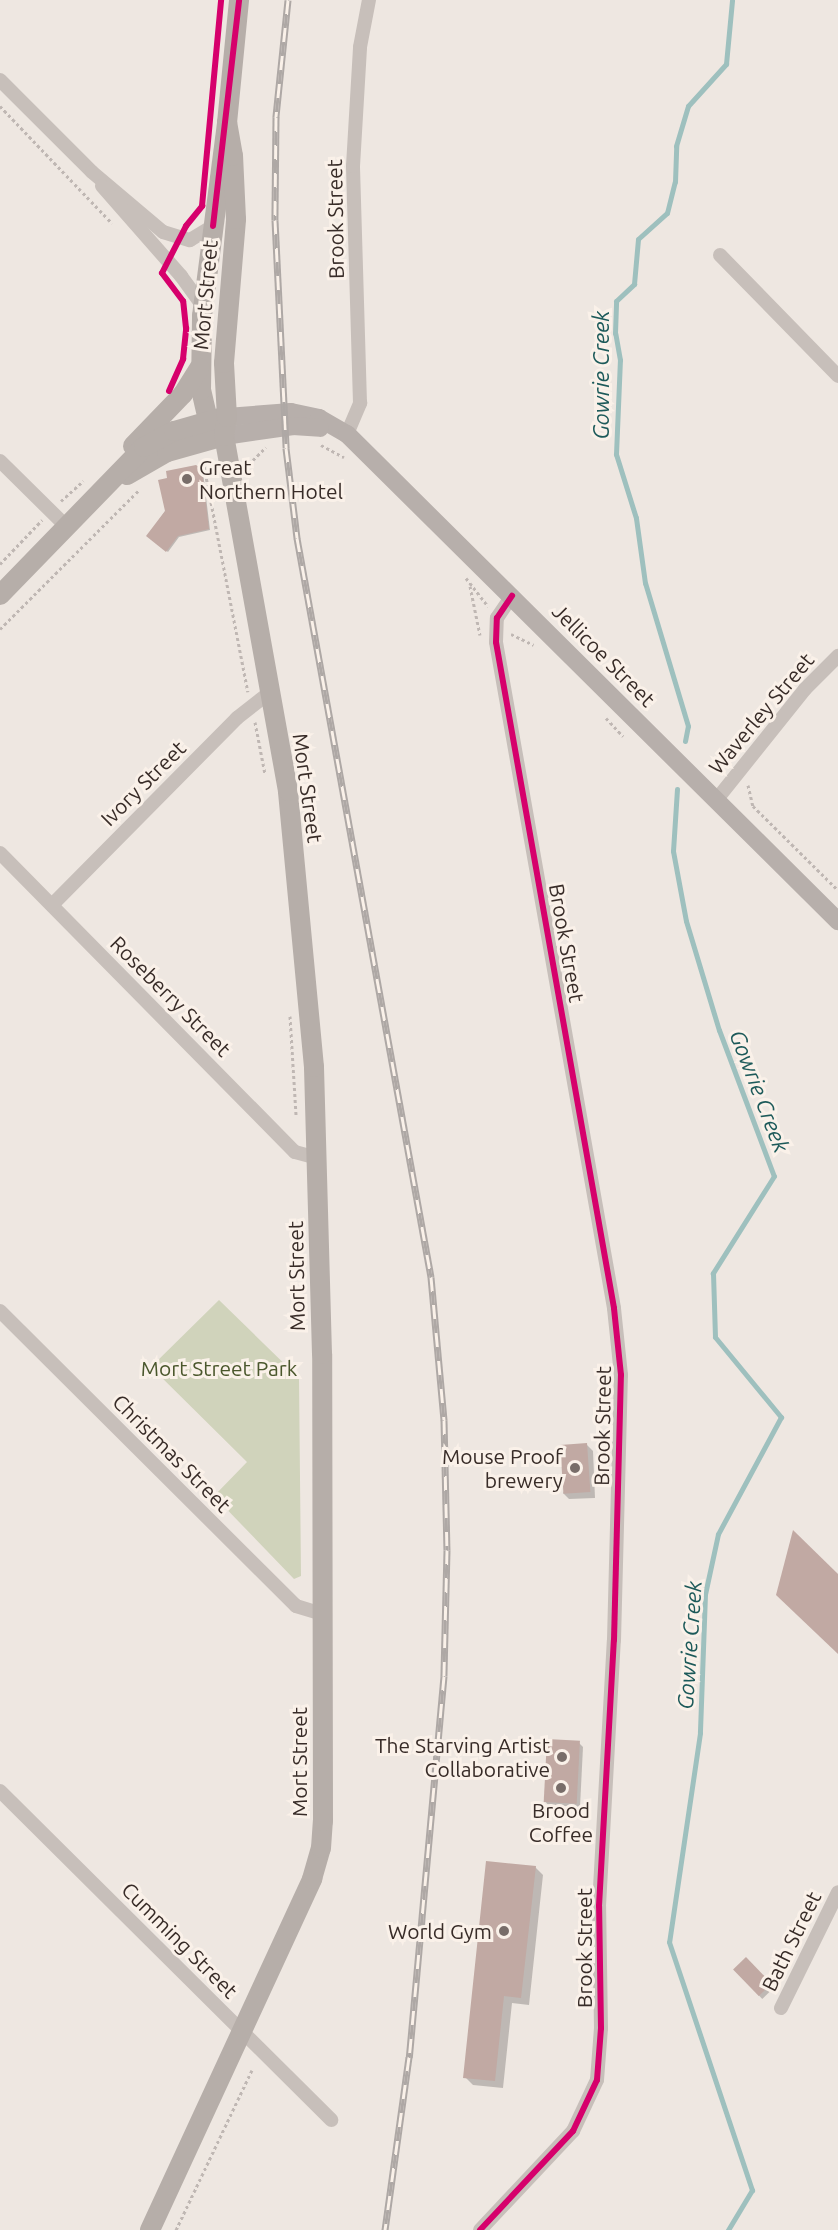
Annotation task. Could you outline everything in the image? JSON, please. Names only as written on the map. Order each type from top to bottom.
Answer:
[{"type":"main road","name":"Mort Street","points":[[207,420],[200,366],[203,306],[227,123],[239,0]]},
{"type":"main road","name":"Mort Street","points":[[150,2230],[312,1879],[321,1848],[322,1614],[318,1158],[314,1067],[288,791],[268,694],[226,426],[224,363],[236,219],[233,156],[227,123]]},
{"type":"main road","points":[[119,472],[135,442],[183,394],[200,366]]},
{"type":"main road","points":[[0,595],[144,447],[207,420],[226,426],[293,426],[340,431]]},
{"type":"main road","points":[[100,494],[167,452],[226,426]]},
{"type":"main road","name":"Jellicoe Street","points":[[340,431],[512,596],[838,921]]},
{"type":"street","name":"Brook Street","points":[[340,431],[360,404],[353,166],[360,47],[369,0]]},
{"type":"street","points":[[0,80],[92,172],[163,232],[190,240],[213,226]]},
{"type":"street","points":[[92,172],[110,199],[159,250],[203,306]]},
{"type":"street","points":[[720,255],[838,376]]},
{"type":"street","points":[[0,461],[67,527]]},
{"type":"street","points":[[497,618],[512,596]]},
{"type":"street","name":"Brook Street","points":[[480,2230],[573,2131],[597,2080],[601,2028],[599,1906],[614,1640],[621,1375],[614,1308],[496,642],[497,618]]},
{"type":"street","name":"Waverley Street","points":[[717,799],[805,689],[838,656]]},
{"type":"street","name":"Ivory Street","points":[[52,905],[251,705],[268,694]]},
{"type":"street","name":"Roseberry Street","points":[[0,854],[295,1152],[318,1158]]},
{"type":"street","name":"Christmas Street","points":[[0,1311],[296,1606],[322,1614]]},
{"type":"street","name":"Cumming Street","points":[[0,1791],[330,2120]]},
{"type":"street","name":"Bath Street","points":[[781,2008],[838,1892]]},
{"type":"path","points":[[0,106],[118,228]]},
{"type":"path","points":[[253,460],[267,446],[276,442]]},
{"type":"path","points":[[316,443],[345,458]]},
{"type":"path","points":[[200,458],[206,464],[266,780]]},
{"type":"path","points":[[0,564],[51,511],[90,475]]},
{"type":"path","points":[[0,628],[145,483]]},
{"type":"path","points":[[460,570],[514,638],[537,646]]},
{"type":"path","points":[[469,582],[480,639]]},
{"type":"path","points":[[600,712],[623,736]]},
{"type":"path","points":[[748,759],[760,770],[748,785],[749,801],[838,890]]},
{"type":"path","points":[[289,1012],[296,1116]]},
{"type":"path","points":[[176,2230],[252,2070]]},
{"type":"green space","name":"Mort Street Park","points":[[219,1300],[299,1378],[301,1576],[294,1579],[214,1496],[247,1462],[151,1367]]},
{"type":"building","points":[[196,465],[202,469],[209,529],[178,536],[166,552],[146,536],[165,511],[158,480],[167,478],[166,471]]},
{"type":"building","name":"Mouse Proof brewery","points":[[587,1443],[590,1492],[563,1494],[560,1445]]},
{"type":"building","points":[[793,1530],[838,1574],[838,1654],[776,1595]]},
{"type":"building","points":[[547,1739],[580,1741],[577,1804],[544,1802]]},
{"type":"building","name":"World Gym","points":[[486,1861],[536,1866],[521,1998],[504,1996],[495,2081],[463,2078]]},
{"type":"building","points":[[746,1957],[772,1984],[759,1996],[733,1970]]},
{"type":"waterway","name":"Gowrie Creek","points":[[685,741],[688,726],[645,583],[636,518],[616,454],[620,360],[615,333],[616,301],[634,284],[638,239],[667,213],[675,182],[676,146],[688,106],[726,64],[732,0]]},
{"type":"waterway","name":"Gowrie Creek","points":[[677,789],[673,851],[686,921],[719,1030],[774,1176],[713,1273],[715,1337],[781,1417],[718,1534],[705,1594],[700,1733],[669,1942],[752,2190],[728,2230]]},
{"type":"railway","points":[[288,0],[276,117],[275,220],[286,448],[297,538],[431,1277],[444,1420],[447,1550],[444,1676],[409,2057],[385,2230]]},
{"type":"cycle path","points":[[169,391],[183,359],[186,328],[183,301],[162,273],[186,226],[202,206],[221,0]]},
{"type":"cycle path","points":[[213,226],[239,0]]},
{"type":"cycle path","points":[[480,2230],[573,2131],[597,2080],[601,2028],[599,1906],[614,1640],[621,1375],[614,1308],[496,642],[497,618],[512,596]]},
{"type":"place","name":"Great Northern Hotel","points":[[187,479]]},
{"type":"place","name":"Mouse Proof brewery","points":[[575,1468]]},
{"type":"place","name":"The Starving Artist Collaborative","points":[[562,1757]]},
{"type":"place","name":"Brood Coffee","points":[[561,1788]]},
{"type":"place","name":"World Gym","points":[[504,1931]]}]
